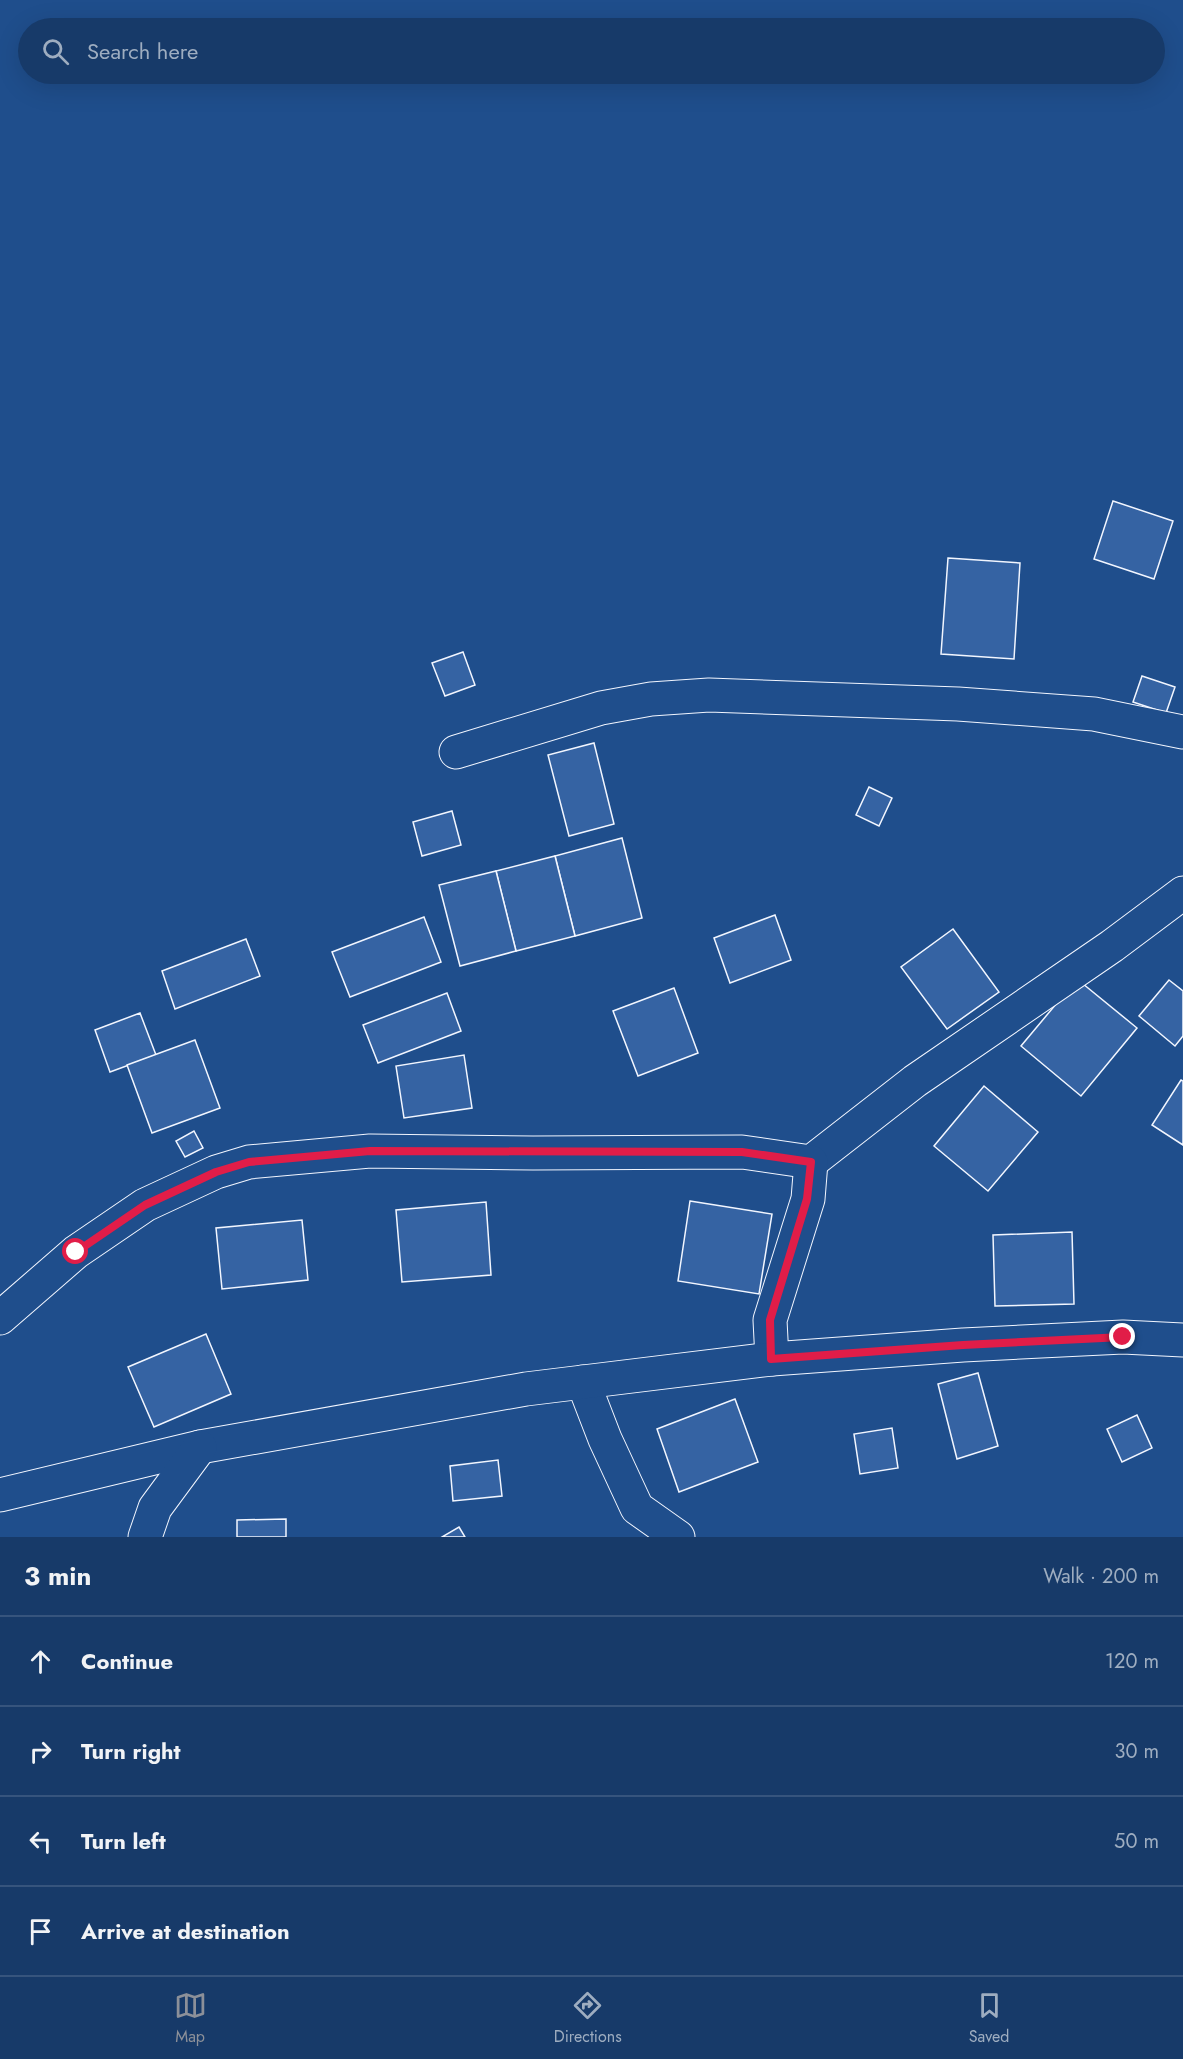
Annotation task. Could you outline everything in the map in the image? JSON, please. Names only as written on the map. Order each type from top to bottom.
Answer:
[{"type":"street","points":[[456,752],[601,708],[651,699],[709,695],[958,704],[1094,714],[1183,732]]},
{"type":"street","points":[[771,1359],[770,1320],[807,1199],[811,1162],[915,1081],[1112,946],[1183,893]]},
{"type":"street","points":[[0,1318],[76,1252],[145,1205],[216,1172],[249,1162],[370,1151],[742,1152],[811,1162]]},
{"type":"street","points":[[0,1496],[200,1447],[526,1389],[771,1359],[963,1345],[1123,1337],[1183,1340]]},
{"type":"street","points":[[583,1382],[605,1439],[637,1508],[678,1537]]},
{"type":"street","points":[[145,1537],[155,1508],[200,1447]]},
{"type":"building","points":[[1113,501],[1173,521],[1154,579],[1094,559]]},
{"type":"building","points":[[948,558],[1020,563],[1014,659],[941,654]]},
{"type":"building","points":[[463,652],[475,685],[445,696],[432,663]]},
{"type":"building","points":[[1142,676],[1175,687],[1166,713],[1133,702]]},
{"type":"building","points":[[594,743],[614,824],[569,836],[548,755]]},
{"type":"building","points":[[869,787],[892,798],[879,826],[856,815]]},
{"type":"building","points":[[452,811],[461,845],[422,856],[413,822]]},
{"type":"building","points":[[622,838],[642,918],[575,936],[555,856]]},
{"type":"building","points":[[555,856],[575,936],[516,951],[496,871]]},
{"type":"building","points":[[496,871],[516,951],[460,966],[439,885]]},
{"type":"building","points":[[775,915],[791,960],[730,983],[714,938]]},
{"type":"building","points":[[424,917],[441,962],[350,997],[332,952]]},
{"type":"building","points":[[953,929],[999,992],[947,1029],[901,967]]},
{"type":"building","points":[[246,939],[260,976],[175,1009],[162,971]]},
{"type":"building","points":[[1077,979],[1137,1028],[1081,1096],[1021,1046]]},
{"type":"building","points":[[1169,980],[1183,991],[1183,1036],[1175,1046],[1139,1016]]},
{"type":"building","points":[[674,988],[698,1053],[638,1076],[613,1011]]},
{"type":"building","points":[[447,993],[461,1031],[378,1063],[363,1025]]},
{"type":"building","points":[[140,1013],[156,1055],[110,1072],[95,1030]]},
{"type":"building","points":[[195,1040],[220,1108],[152,1133],[127,1065]]},
{"type":"building","points":[[464,1055],[472,1108],[404,1118],[396,1066]]},
{"type":"building","points":[[1181,1080],[1183,1081],[1183,1145],[1152,1125]]},
{"type":"building","points":[[984,1086],[1038,1132],[988,1191],[934,1146]]},
{"type":"building","points":[[194,1131],[203,1148],[185,1157],[176,1141]]},
{"type":"building","points":[[690,1201],[772,1214],[759,1294],[678,1281]]},
{"type":"building","points":[[486,1202],[491,1275],[402,1282],[396,1210]]},
{"type":"building","points":[[302,1220],[308,1280],[222,1289],[216,1228]]},
{"type":"building","points":[[1072,1232],[1074,1304],[995,1306],[993,1235]]},
{"type":"building","points":[[206,1334],[231,1394],[154,1427],[128,1367]]},
{"type":"building","points":[[978,1373],[998,1446],[957,1459],[938,1384]]},
{"type":"building","points":[[735,1399],[758,1462],[679,1492],[657,1429]]},
{"type":"building","points":[[1137,1415],[1152,1448],[1122,1462],[1107,1429]]},
{"type":"building","points":[[892,1428],[898,1468],[860,1474],[854,1434]]},
{"type":"building","points":[[498,1460],[502,1496],[453,1501],[450,1466]]},
{"type":"building","points":[[286,1519],[286,1537],[237,1537],[237,1520]]},
{"type":"building","points":[[459,1527],[465,1537],[442,1537]]},
{"type":"route","points":[[76,1252],[145,1205],[216,1172],[249,1162],[370,1151],[742,1152],[811,1162],[807,1199],[770,1320],[771,1359],[963,1345],[1123,1337]]}]
